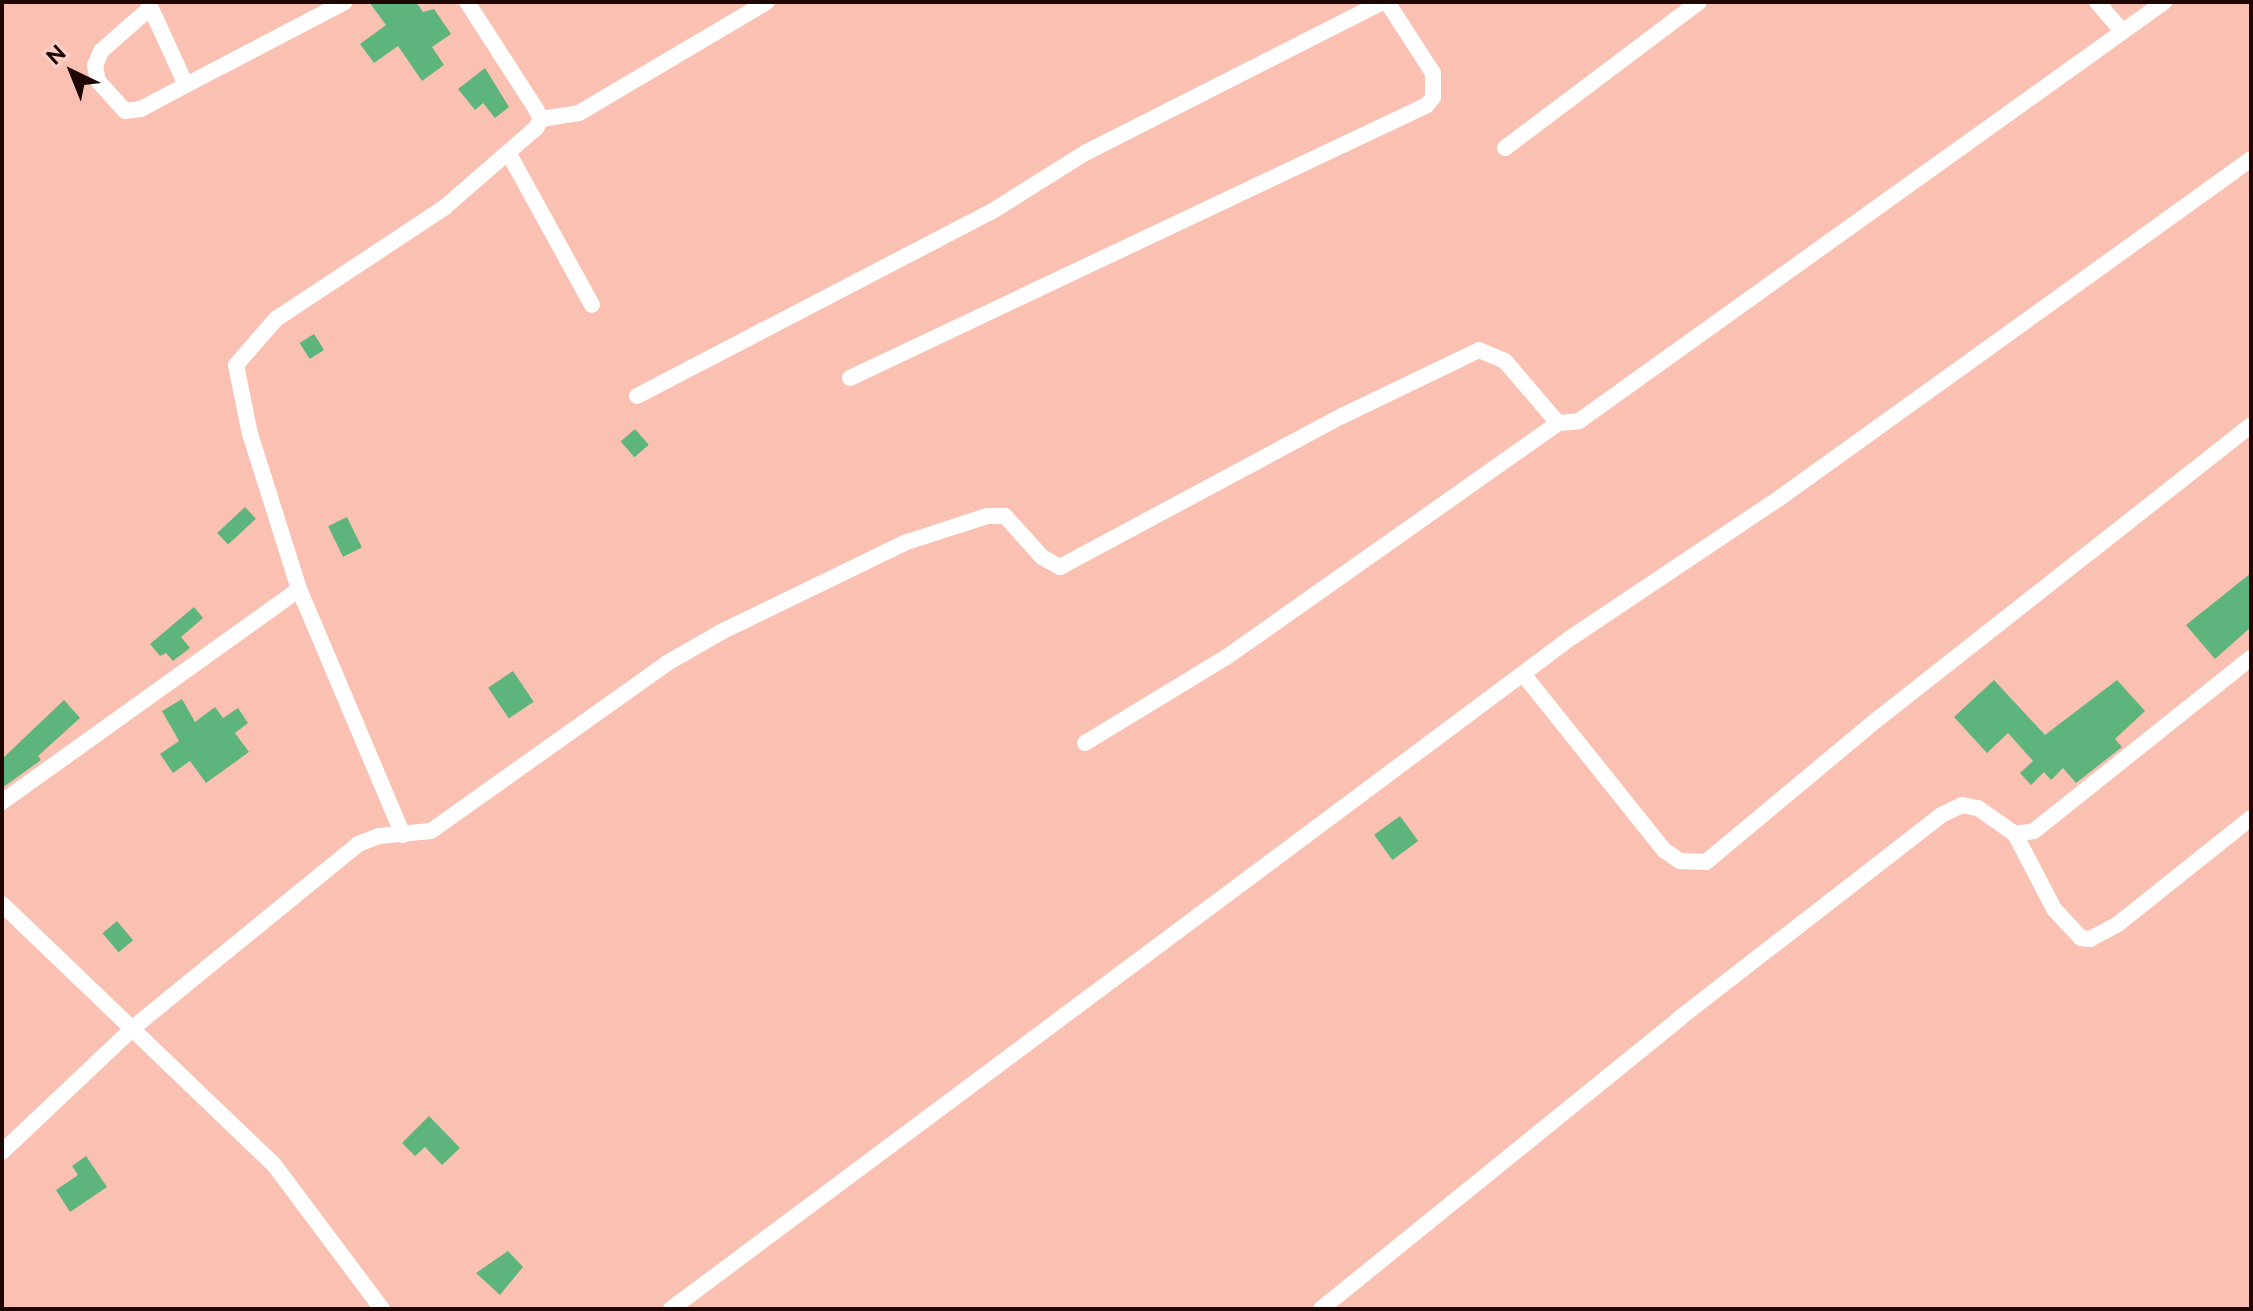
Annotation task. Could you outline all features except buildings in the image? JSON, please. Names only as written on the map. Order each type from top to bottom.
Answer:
[{"type":"street","points":[[186,85],[149,5],[101,51],[95,66],[98,81],[125,111],[141,109],[345,2]]},
{"type":"street","points":[[467,2],[541,119]]},
{"type":"street","points":[[403,835],[299,589],[250,434],[238,359],[276,319],[445,207],[509,154],[541,119],[579,113],[767,2]]},
{"type":"street","points":[[637,396],[991,212],[1085,153],[1385,2],[1433,73],[1433,97],[1427,105],[850,378]]},
{"type":"street","points":[[1505,148],[1699,2]]},
{"type":"street","points":[[2097,2],[2122,31]]},
{"type":"street","points":[[1085,743],[1228,656],[1558,423],[1579,421],[2164,2]]},
{"type":"street","points":[[509,154],[592,305]]},
{"type":"street","points":[[671,1309],[1523,674],[1781,497],[2251,159]]},
{"type":"street","points":[[2,1152],[134,1027],[358,844],[431,831],[667,663],[723,631],[946,528],[1001,513],[1042,557],[1060,567],[1342,416],[1479,350],[1505,361],[1558,423]]},
{"type":"street","points":[[1523,674],[1664,850],[1680,861],[1706,862],[1879,718],[2251,425]]},
{"type":"street","points":[[2,802],[299,589]]},
{"type":"street","points":[[2015,834],[2034,831],[2251,658]]},
{"type":"street","points":[[1321,1309],[1681,1017],[1941,815],[1962,805],[1978,808],[2015,834],[2054,909],[2081,938],[2090,939],[2118,924],[2251,818]]},
{"type":"street","points":[[2,904],[134,1027],[275,1166],[382,1309]]}]
